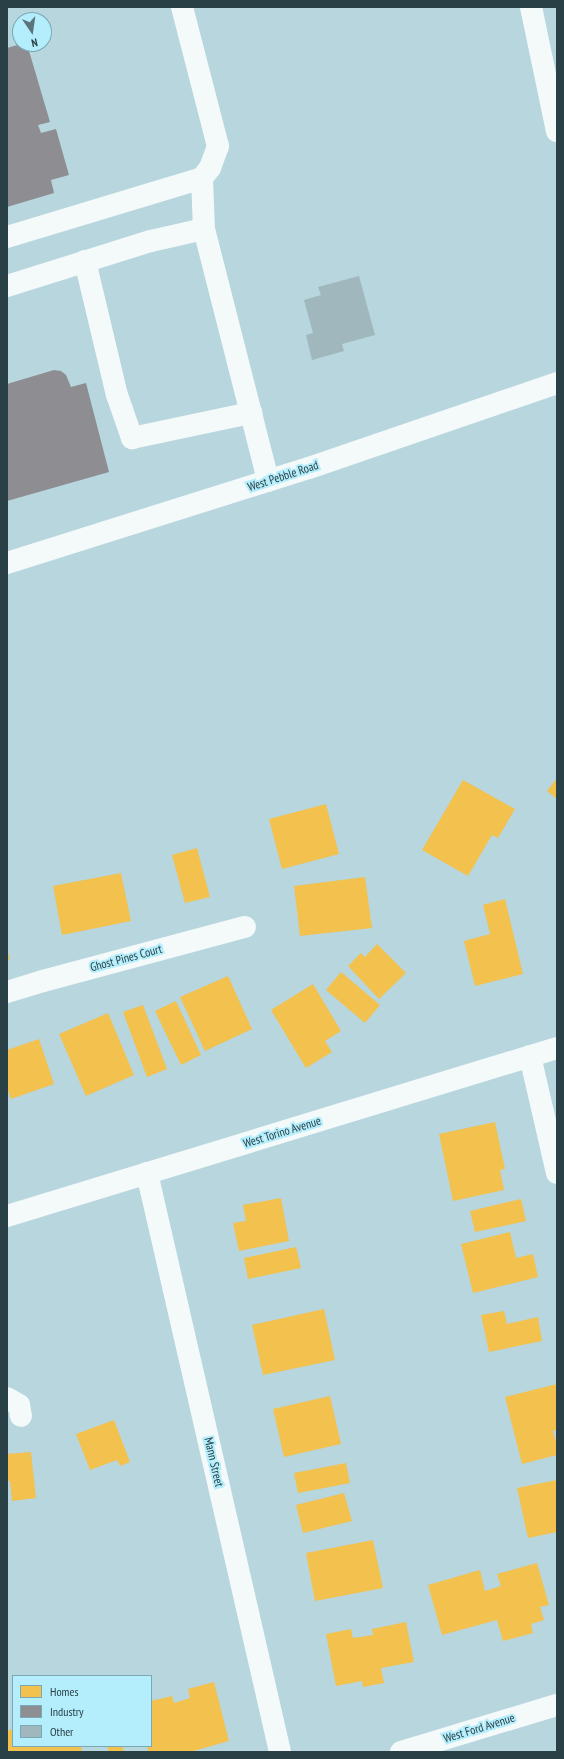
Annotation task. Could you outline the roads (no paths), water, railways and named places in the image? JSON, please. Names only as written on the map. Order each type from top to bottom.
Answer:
[{"type":"street","points":[[7,237],[202,178],[210,168],[218,146],[182,7]]},
{"type":"street","points":[[530,7],[557,130]]},
{"type":"street","points":[[202,178],[204,229],[268,481]]},
{"type":"street","points":[[7,286],[151,241],[204,229]]},
{"type":"street","points":[[85,261],[117,395],[132,438],[251,413]]},
{"type":"street","name":"West Pebble Road","points":[[7,563],[268,481],[557,383]]},
{"type":"street","name":"Ghost Pines Court","points":[[7,992],[246,927]]},
{"type":"street","name":"West Torino Avenue","points":[[7,1216],[557,1048]]},
{"type":"street","points":[[530,1056],[557,1173]]},
{"type":"street","name":"Mann Street","points":[[147,1173],[280,1752]]},
{"type":"street","points":[[7,1398],[19,1405],[21,1416]]},
{"type":"street","name":"West Ford Avenue","points":[[401,1752],[557,1705]]}]
